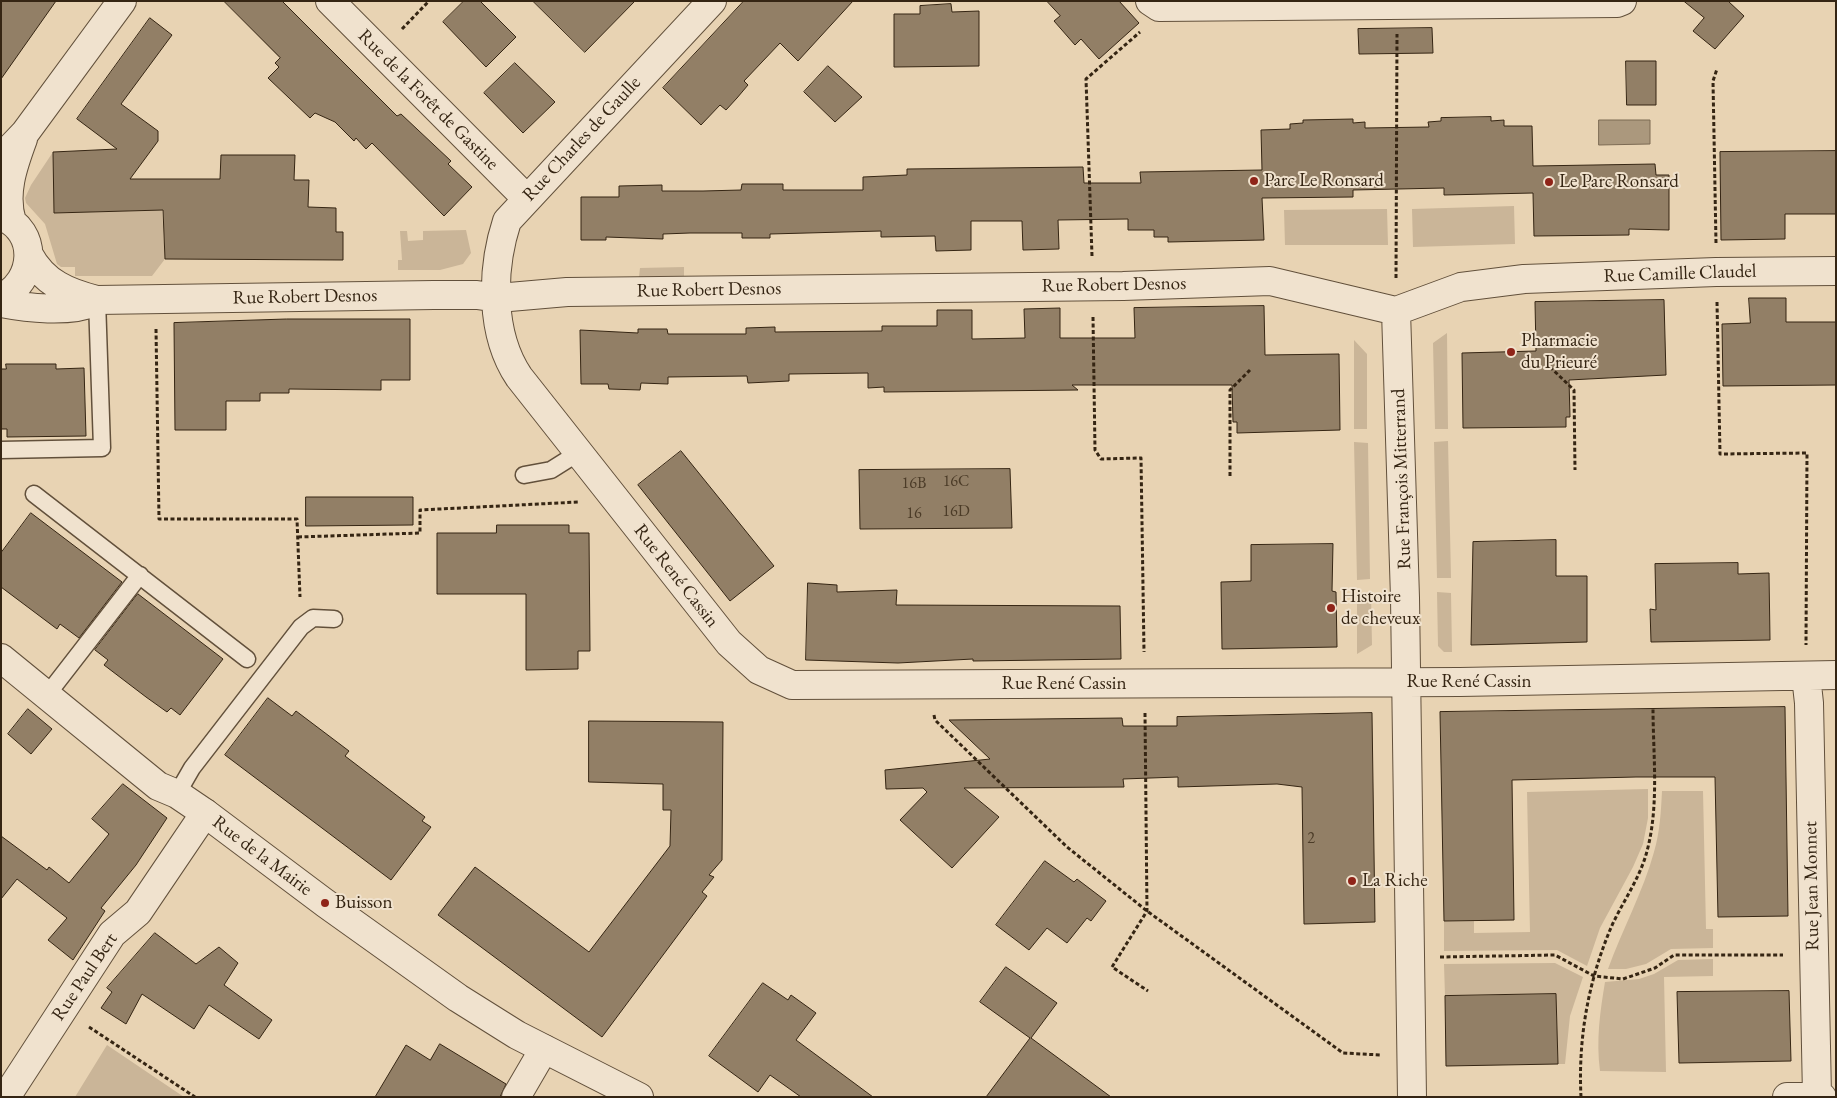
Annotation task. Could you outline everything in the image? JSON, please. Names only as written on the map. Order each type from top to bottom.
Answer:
[{"type":"street","points":[[1,158],[25,133],[122,1]]},
{"type":"street","name":"Rue de la Forêt de Gastine","points":[[330,1],[526,198]]},
{"type":"street","name":"Rue Charles de Gaulle","points":[[498,298],[500,241],[506,221],[712,1]]},
{"type":"street","points":[[1154,4],[1617,3],[1622,1]]},
{"type":"street","points":[[7,219],[9,186],[25,133]]},
{"type":"street","name":"Rue Robert Desnos","points":[[7,219],[22,233],[29,255],[53,284],[68,292],[97,300],[434,295],[498,298],[567,292],[1093,286],[1270,281],[1396,311]]},
{"type":"street","points":[[1,298],[20,283],[27,271],[29,255]]},
{"type":"street","name":"Rue Camille Claudel","points":[[1396,311],[1461,287],[1524,280],[1716,272],[1836,271]]},
{"type":"street","name":"Rue René Cassin","points":[[498,298],[497,315],[501,335],[512,366],[578,453],[729,643],[759,670],[792,685],[1406,682],[1836,675]]},
{"type":"street","name":"Rue Robert Desnos","points":[[1,303],[47,308],[81,306],[97,300]]},
{"type":"street","name":"Rue François Mitterrand","points":[[1396,311],[1406,682],[1412,1097]]},
{"type":"street","name":"Rue de la Mairie","points":[[1,658],[158,786],[176,794],[205,813],[325,903],[458,998],[544,1049],[639,1097]]},
{"type":"street","name":"Rue Jean Monnet","points":[[1806,676],[1809,703],[1813,955],[1819,1096]]},
{"type":"street","name":"Rue Paul Bert","points":[[6,1097],[112,934],[138,912],[205,813]]},
{"type":"street","points":[[516,1097],[544,1049]]},
{"type":"street","points":[[1787,1097],[1819,1096]]},
{"type":"lane","points":[[1,450],[102,448],[97,300]]},
{"type":"lane","points":[[524,475],[551,470],[578,453]]},
{"type":"lane","points":[[34,494],[247,659]]},
{"type":"lane","points":[[47,695],[140,576]]},
{"type":"lane","points":[[176,794],[192,768],[301,627],[313,618],[334,619]]},
{"type":"path","points":[[380,52],[429,1]]},
{"type":"path","points":[[1148,991],[1112,966],[1147,911],[1141,458],[1101,459],[1095,450],[1093,286],[1086,78],[1145,28],[1154,4]]},
{"type":"path","points":[[1396,311],[1397,4]]},
{"type":"path","points":[[1717,69],[1713,81],[1720,454],[1807,453],[1806,676]]},
{"type":"path","points":[[156,323],[159,519],[297,519],[301,627]]},
{"type":"path","points":[[1550,367],[1574,390],[1575,470]]},
{"type":"path","points":[[1230,476],[1230,390],[1250,370]]},
{"type":"path","points":[[298,537],[420,533],[420,510],[574,503],[585,500],[606,488]]},
{"type":"path","points":[[1581,1097],[1582,1029],[1594,976],[1610,929],[1645,860],[1654,818],[1652,679]]},
{"type":"path","points":[[929,684],[935,720],[1067,847],[1147,911],[1343,1053],[1411,1056]]},
{"type":"path","points":[[1444,957],[1555,955],[1594,976],[1623,979],[1654,968],[1674,956],[1813,955]]},
{"type":"path","points":[[63,1009],[195,1097]]},
{"type":"shaded area","points":[[1599,120],[1650,120],[1650,144],[1599,145]]},
{"type":"shaded area","points":[[53,152],[54,213],[162,210],[165,259],[152,276],[75,276],[75,267],[61,267],[57,264],[45,224],[26,203],[25,198],[31,185]]},
{"type":"shaded area","points":[[1514,206],[1515,244],[1413,247],[1412,209]]},
{"type":"shaded area","points":[[1387,209],[1388,245],[1285,245],[1284,210]]},
{"type":"shaded area","points":[[466,230],[471,253],[463,264],[440,270],[398,270],[398,260],[402,260],[400,231],[407,231],[408,241],[423,240],[423,231]]},
{"type":"shaded area","points":[[684,267],[684,276],[639,277],[640,268]]},
{"type":"shaded area","points":[[1447,333],[1448,429],[1435,429],[1433,343]]},
{"type":"shaded area","points":[[1354,340],[1367,354],[1367,429],[1354,429]]},
{"type":"shaded area","points":[[1448,441],[1451,578],[1437,578],[1434,442]]},
{"type":"shaded area","points":[[1354,442],[1368,443],[1370,579],[1357,580]]},
{"type":"shaded area","points":[[1437,592],[1451,593],[1452,652],[1444,652],[1438,646]]},
{"type":"shaded area","points":[[1357,594],[1371,594],[1372,645],[1357,654]]},
{"type":"shaded area","points":[[1648,789],[1648,818],[1643,844],[1633,867],[1600,928],[1587,966],[1557,950],[1444,951],[1444,921],[1474,921],[1474,933],[1530,932],[1527,792]]},
{"type":"shaded area","points":[[1662,791],[1703,791],[1706,929],[1713,929],[1713,948],[1671,949],[1646,964],[1626,969],[1608,969],[1644,882],[1654,852],[1661,814]]},
{"type":"shaded area","points":[[1713,959],[1713,976],[1664,977],[1666,1072],[1600,1071],[1600,1015],[1605,982],[1639,979],[1654,974],[1678,960]]},
{"type":"shaded area","points":[[1555,963],[1583,977],[1570,1016],[1565,1064],[1558,1064],[1556,995],[1445,996],[1444,964]]},
{"type":"shaded area","points":[[107,1045],[184,1097],[75,1097]]},
{"type":"building","points":[[1,1],[56,1],[1,79]]},
{"type":"building","points":[[224,1],[282,1],[397,116],[401,114],[451,161],[448,164],[472,187],[444,216],[372,143],[366,149],[356,138],[354,141],[335,122],[315,113],[310,118],[268,78],[279,67],[275,63],[280,58]]},
{"type":"building","points":[[464,1],[480,1],[516,37],[486,67],[443,22]]},
{"type":"building","points":[[533,1],[635,1],[585,52]]},
{"type":"building","points":[[744,1],[853,1],[798,61],[780,43],[744,81],[748,85],[726,110],[720,105],[701,125],[663,88]]},
{"type":"building","points":[[1047,1],[1119,1],[1139,23],[1099,59],[1081,39],[1075,45],[1054,21],[1060,16]]},
{"type":"building","points":[[1684,1],[1728,1],[1744,16],[1715,49],[1693,31],[1704,18]]},
{"type":"building","points":[[951,4],[952,12],[979,11],[979,66],[894,67],[894,14],[920,14],[920,6]]},
{"type":"building","points":[[150,18],[172,35],[121,104],[158,131],[158,141],[130,179],[220,179],[221,155],[295,155],[294,180],[309,180],[308,207],[336,208],[336,232],[343,232],[343,260],[165,259],[163,210],[54,213],[53,152],[117,149],[77,119]]},
{"type":"building","points":[[1432,28],[1433,53],[1359,54],[1358,29]]},
{"type":"building","points":[[1626,61],[1656,61],[1656,105],[1627,105]]},
{"type":"building","points":[[515,63],[555,102],[523,133],[484,93]]},
{"type":"building","points":[[828,66],[862,97],[835,122],[804,92]]},
{"type":"building","points":[[1491,117],[1491,121],[1504,120],[1504,126],[1532,126],[1533,166],[1655,164],[1656,175],[1669,175],[1669,230],[1629,229],[1629,235],[1534,236],[1533,193],[1444,195],[1444,188],[1353,190],[1353,197],[1262,198],[1264,240],[1168,242],[1168,237],[1154,237],[1154,230],[1128,230],[1128,219],[1058,220],[1059,249],[1023,250],[1022,221],[971,221],[971,250],[936,251],[935,236],[881,237],[881,231],[770,234],[770,238],[742,238],[742,233],[690,233],[663,234],[663,239],[606,237],[606,240],[581,240],[581,197],[619,197],[619,186],[662,185],[662,191],[703,191],[741,190],[742,184],[783,184],[783,190],[863,190],[863,177],[907,175],[907,169],[1083,167],[1084,183],[1141,183],[1140,172],[1262,170],[1261,130],[1290,129],[1290,124],[1303,123],[1303,120],[1353,119],[1353,123],[1365,122],[1365,128],[1429,127],[1428,122],[1441,121],[1441,118]]},
{"type":"building","points":[[1836,151],[1836,214],[1785,214],[1785,239],[1721,240],[1720,152]]},
{"type":"building","points":[[1749,298],[1786,298],[1786,322],[1836,322],[1836,385],[1723,386],[1722,324],[1750,323]]},
{"type":"building","points":[[1664,300],[1666,375],[1569,380],[1570,417],[1566,417],[1566,427],[1463,428],[1462,353],[1536,351],[1535,302]]},
{"type":"building","points":[[1264,306],[1265,355],[1339,354],[1340,430],[1237,433],[1237,422],[1233,422],[1232,385],[1072,385],[1078,390],[884,392],[884,387],[868,388],[868,373],[789,374],[789,381],[748,383],[747,376],[668,377],[668,384],[641,383],[640,390],[609,389],[608,384],[581,384],[580,330],[638,333],[638,329],[667,329],[668,334],[746,334],[746,328],[775,327],[775,332],[882,331],[882,326],[937,326],[937,310],[972,310],[972,339],[1025,338],[1024,309],[1060,308],[1060,338],[1135,338],[1134,308]]},
{"type":"building","points":[[287,319],[410,319],[410,380],[381,380],[381,390],[289,389],[289,393],[260,393],[260,401],[226,401],[226,430],[175,430],[174,323]]},
{"type":"building","points":[[6,364],[56,364],[56,369],[84,368],[86,436],[7,437],[7,429],[1,429],[1,369],[6,369]]},
{"type":"building","points":[[681,451],[774,566],[730,601],[638,485]]},
{"type":"building","points":[[1010,469],[1012,528],[860,529],[859,470]]},
{"type":"building","points":[[306,497],[413,497],[413,525],[306,526]]},
{"type":"building","points":[[31,513],[122,582],[79,638],[60,624],[57,629],[1,587],[1,553]]},
{"type":"building","points":[[497,525],[569,525],[569,533],[589,533],[590,651],[578,651],[578,669],[526,670],[526,594],[437,594],[437,533],[496,533]]},
{"type":"building","points":[[1556,540],[1556,576],[1587,576],[1587,642],[1471,645],[1473,542]]},
{"type":"building","points":[[1333,544],[1332,591],[1336,592],[1337,647],[1222,649],[1221,582],[1251,581],[1251,545]]},
{"type":"building","points":[[1738,563],[1738,574],[1769,573],[1770,640],[1651,642],[1650,609],[1656,610],[1655,564]]},
{"type":"building","points":[[808,583],[837,585],[837,592],[897,590],[896,605],[1120,606],[1121,659],[973,661],[973,659],[898,663],[806,660]]},
{"type":"building","points":[[138,594],[223,659],[180,715],[171,708],[167,712],[104,665],[108,660],[95,650]]},
{"type":"building","points":[[268,698],[292,716],[296,711],[349,751],[345,756],[425,817],[422,821],[431,827],[391,880],[225,755]]},
{"type":"building","points":[[1785,707],[1788,916],[1718,917],[1715,777],[1636,777],[1512,780],[1514,920],[1444,921],[1440,712]]},
{"type":"building","points":[[28,709],[52,729],[31,754],[8,734]]},
{"type":"building","points":[[1372,713],[1375,922],[1304,924],[1302,787],[1277,784],[1178,787],[1178,777],[1123,779],[1124,787],[964,788],[999,817],[952,868],[900,820],[927,792],[923,788],[886,789],[885,770],[990,759],[949,720],[1122,718],[1123,726],[1177,726],[1177,717]]},
{"type":"building","points":[[589,721],[723,722],[722,860],[709,875],[714,877],[702,892],[707,896],[602,1037],[438,915],[475,867],[589,952],[670,846],[671,810],[663,810],[663,784],[589,782]]},
{"type":"building","points":[[123,784],[167,818],[136,865],[101,908],[105,911],[73,960],[48,940],[67,918],[17,879],[1,899],[1,836],[47,870],[49,867],[69,883],[109,834],[92,819]]},
{"type":"building","points":[[1045,861],[1074,882],[1077,879],[1106,901],[1091,921],[1087,918],[1067,943],[1047,928],[1029,950],[996,925]]},
{"type":"building","points":[[155,933],[196,964],[219,947],[238,963],[224,985],[272,1020],[259,1039],[209,1005],[194,1029],[142,994],[126,1024],[101,1008],[112,992],[107,988]]},
{"type":"building","points":[[1006,967],[1057,1003],[1031,1038],[1111,1097],[986,1097],[1030,1038],[980,1002]]},
{"type":"building","points":[[763,983],[788,1000],[791,995],[816,1013],[796,1040],[873,1097],[801,1097],[770,1075],[758,1092],[709,1056]]},
{"type":"building","points":[[1789,991],[1791,1061],[1679,1063],[1677,992]]},
{"type":"building","points":[[1556,994],[1558,1064],[1446,1066],[1445,996]]},
{"type":"building","points":[[440,1044],[506,1084],[500,1097],[375,1097],[406,1045],[430,1060]]},
{"type":"place","name":"Parc Le Ronsard","points":[[1254,181]]},
{"type":"place","name":"Le Parc Ronsard","points":[[1549,182]]},
{"type":"place","name":"Pharmacie du Prieuré","points":[[1511,352]]},
{"type":"place","name":"Histoire de cheveux","points":[[1331,608]]},
{"type":"place","name":"La Riche","points":[[1352,881]]},
{"type":"place","name":"Buisson","points":[[325,903]]}]
